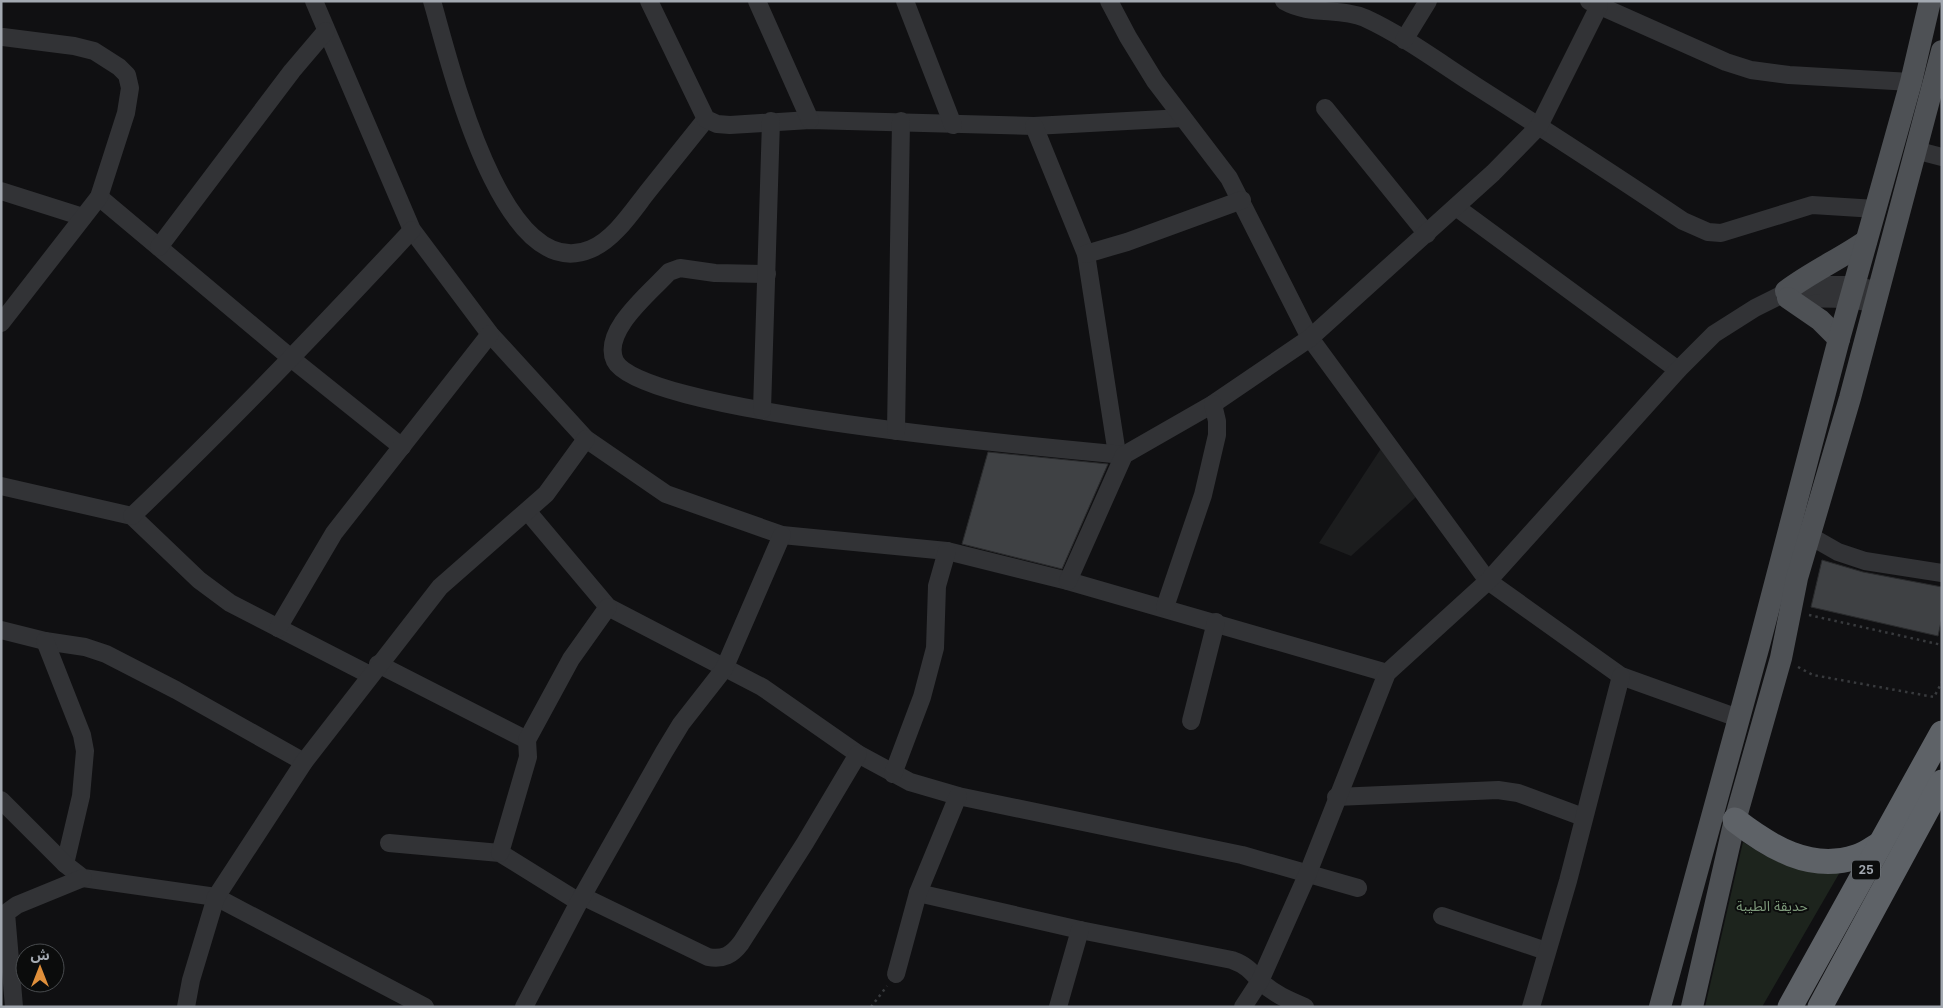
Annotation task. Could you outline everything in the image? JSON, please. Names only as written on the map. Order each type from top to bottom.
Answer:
[{"type":"highway","name":"25","points":[[1790,1007],[1942,734]]},
{"type":"highway","name":"25","points":[[1820,1007],[1942,782]]},
{"type":"highway","points":[[1735,820],[1772,847],[1812,860],[1841,861],[1858,857],[1880,844]]},
{"type":"main road","points":[[1660,1007],[1839,339],[1911,82],[1930,1]]},
{"type":"main road","points":[[1692,1007],[1735,820],[1781,658],[1797,578],[1878,297],[1942,51]]},
{"type":"main road","points":[[1839,339],[1820,320],[1784,296],[1802,279],[1837,261],[1866,241]]},
{"type":"street","points":[[314,1],[412,230],[490,334],[586,440],[666,494],[782,535],[871,546],[947,551],[1068,581],[1165,607],[1387,673]]},
{"type":"street","points":[[432,1],[474,134],[500,197],[527,233],[552,250],[571,255],[592,249],[615,232],[706,119]]},
{"type":"street","points":[[650,1],[706,119],[716,124],[730,125],[810,120],[1034,126],[1183,118]]},
{"type":"street","points":[[757,1],[810,120]]},
{"type":"street","points":[[905,1],[952,125]]},
{"type":"street","points":[[1109,1],[1132,44],[1183,118],[1213,154],[1242,200],[1310,338],[1488,581],[1622,676],[1738,718]]},
{"type":"street","points":[[1284,1],[1297,8],[1358,16],[1404,40],[1683,221],[1708,232],[1720,233],[1812,205],[1876,209]]},
{"type":"street","points":[[1404,40],[1428,1]]},
{"type":"street","points":[[767,274],[715,272],[680,268],[670,272],[625,320],[615,335],[613,347],[615,361],[624,371],[671,391],[819,421],[896,432],[1120,455],[1213,404],[1310,338],[1427,234],[1539,126],[1594,4],[1726,62],[1751,70],[1789,75],[1911,82]]},
{"type":"street","points":[[159,247],[292,71],[326,31]]},
{"type":"street","points":[[1,324],[99,198],[130,99],[127,76],[119,67],[94,51],[74,46],[3,37]]},
{"type":"street","points":[[1325,108],[1427,234]]},
{"type":"street","points":[[762,410],[771,121]]},
{"type":"street","points":[[896,432],[902,121]]},
{"type":"street","points":[[1034,126],[1086,254],[1120,455],[1068,581]]},
{"type":"street","points":[[1915,150],[1942,157]]},
{"type":"street","points":[[1,191],[83,217]]},
{"type":"street","points":[[99,198],[292,360],[402,448]]},
{"type":"street","points":[[1086,254],[1127,242],[1242,200]]},
{"type":"street","points":[[1456,206],[1678,370]]},
{"type":"street","points":[[132,516],[202,450],[292,360],[412,230]]},
{"type":"street","points":[[1243,1007],[1260,981],[1308,873],[1336,797],[1387,673],[1488,581],[1678,370],[1714,334],[1755,308],[1818,285],[1878,297]]},
{"type":"street","points":[[278,628],[334,533],[490,334]]},
{"type":"street","points":[[1165,607],[1205,487],[1217,435],[1217,421],[1213,404]]},
{"type":"street","points":[[186,1007],[191,980],[216,897],[304,762],[374,669],[440,587],[477,552],[528,512],[546,494],[586,440]]},
{"type":"street","points":[[1,486],[132,516],[210,590],[230,603],[278,628],[374,669],[527,740]]},
{"type":"street","points":[[528,512],[608,607],[762,687],[858,754],[910,782],[958,796],[1242,855],[1358,888]]},
{"type":"street","points":[[524,1007],[580,899],[681,724],[724,668],[782,535]]},
{"type":"street","points":[[1810,536],[1838,552],[1865,561],[1942,574]]},
{"type":"street","points":[[893,774],[922,697],[935,648],[937,586],[947,551]]},
{"type":"street","points":[[500,853],[528,757],[527,740],[571,660],[608,607]]},
{"type":"street","points":[[1191,721],[1216,622]]},
{"type":"street","points":[[1,630],[45,641],[85,647],[106,654],[176,690],[304,762]]},
{"type":"street","points":[[45,641],[82,734],[85,751],[81,796],[65,864]]},
{"type":"street","points":[[1531,1007],[1568,881],[1583,817],[1622,676]]},
{"type":"street","points":[[389,843],[500,853],[580,899],[708,957],[723,958],[730,955],[741,943],[800,852],[858,754]]},
{"type":"street","points":[[1336,797],[1498,790],[1518,793],[1583,817]]},
{"type":"street","points":[[896,974],[918,893],[958,796]]},
{"type":"street","points":[[1,800],[65,864],[83,878],[216,897],[425,1007]]},
{"type":"street","points":[[14,1007],[14,986],[6,927],[6,913],[11,908],[24,902],[83,878]]},
{"type":"street","points":[[918,893],[1080,930],[1232,960],[1250,968],[1260,981],[1282,998],[1305,1007]]},
{"type":"street","points":[[1442,916],[1546,951]]},
{"type":"street","points":[[1058,1007],[1080,930]]},
{"type":"path","points":[[1790,610],[1942,645]]},
{"type":"path","points":[[1781,658],[1813,676],[1934,697],[1942,682]]},
{"type":"path","points":[[871,1007],[896,974]]},
{"type":"shaded area","points":[[1382,447],[1416,497],[1351,556],[1319,543]]},
{"type":"green space","name":"حديقة الطيبة","points":[[1743,842],[1764,855],[1840,872],[1762,1007],[1705,1007]]},
{"type":"building","points":[[988,452],[1108,464],[1062,569],[962,544]]},
{"type":"building","points":[[1822,560],[1863,572],[1942,587],[1942,617],[1938,636],[1811,607]]}]
